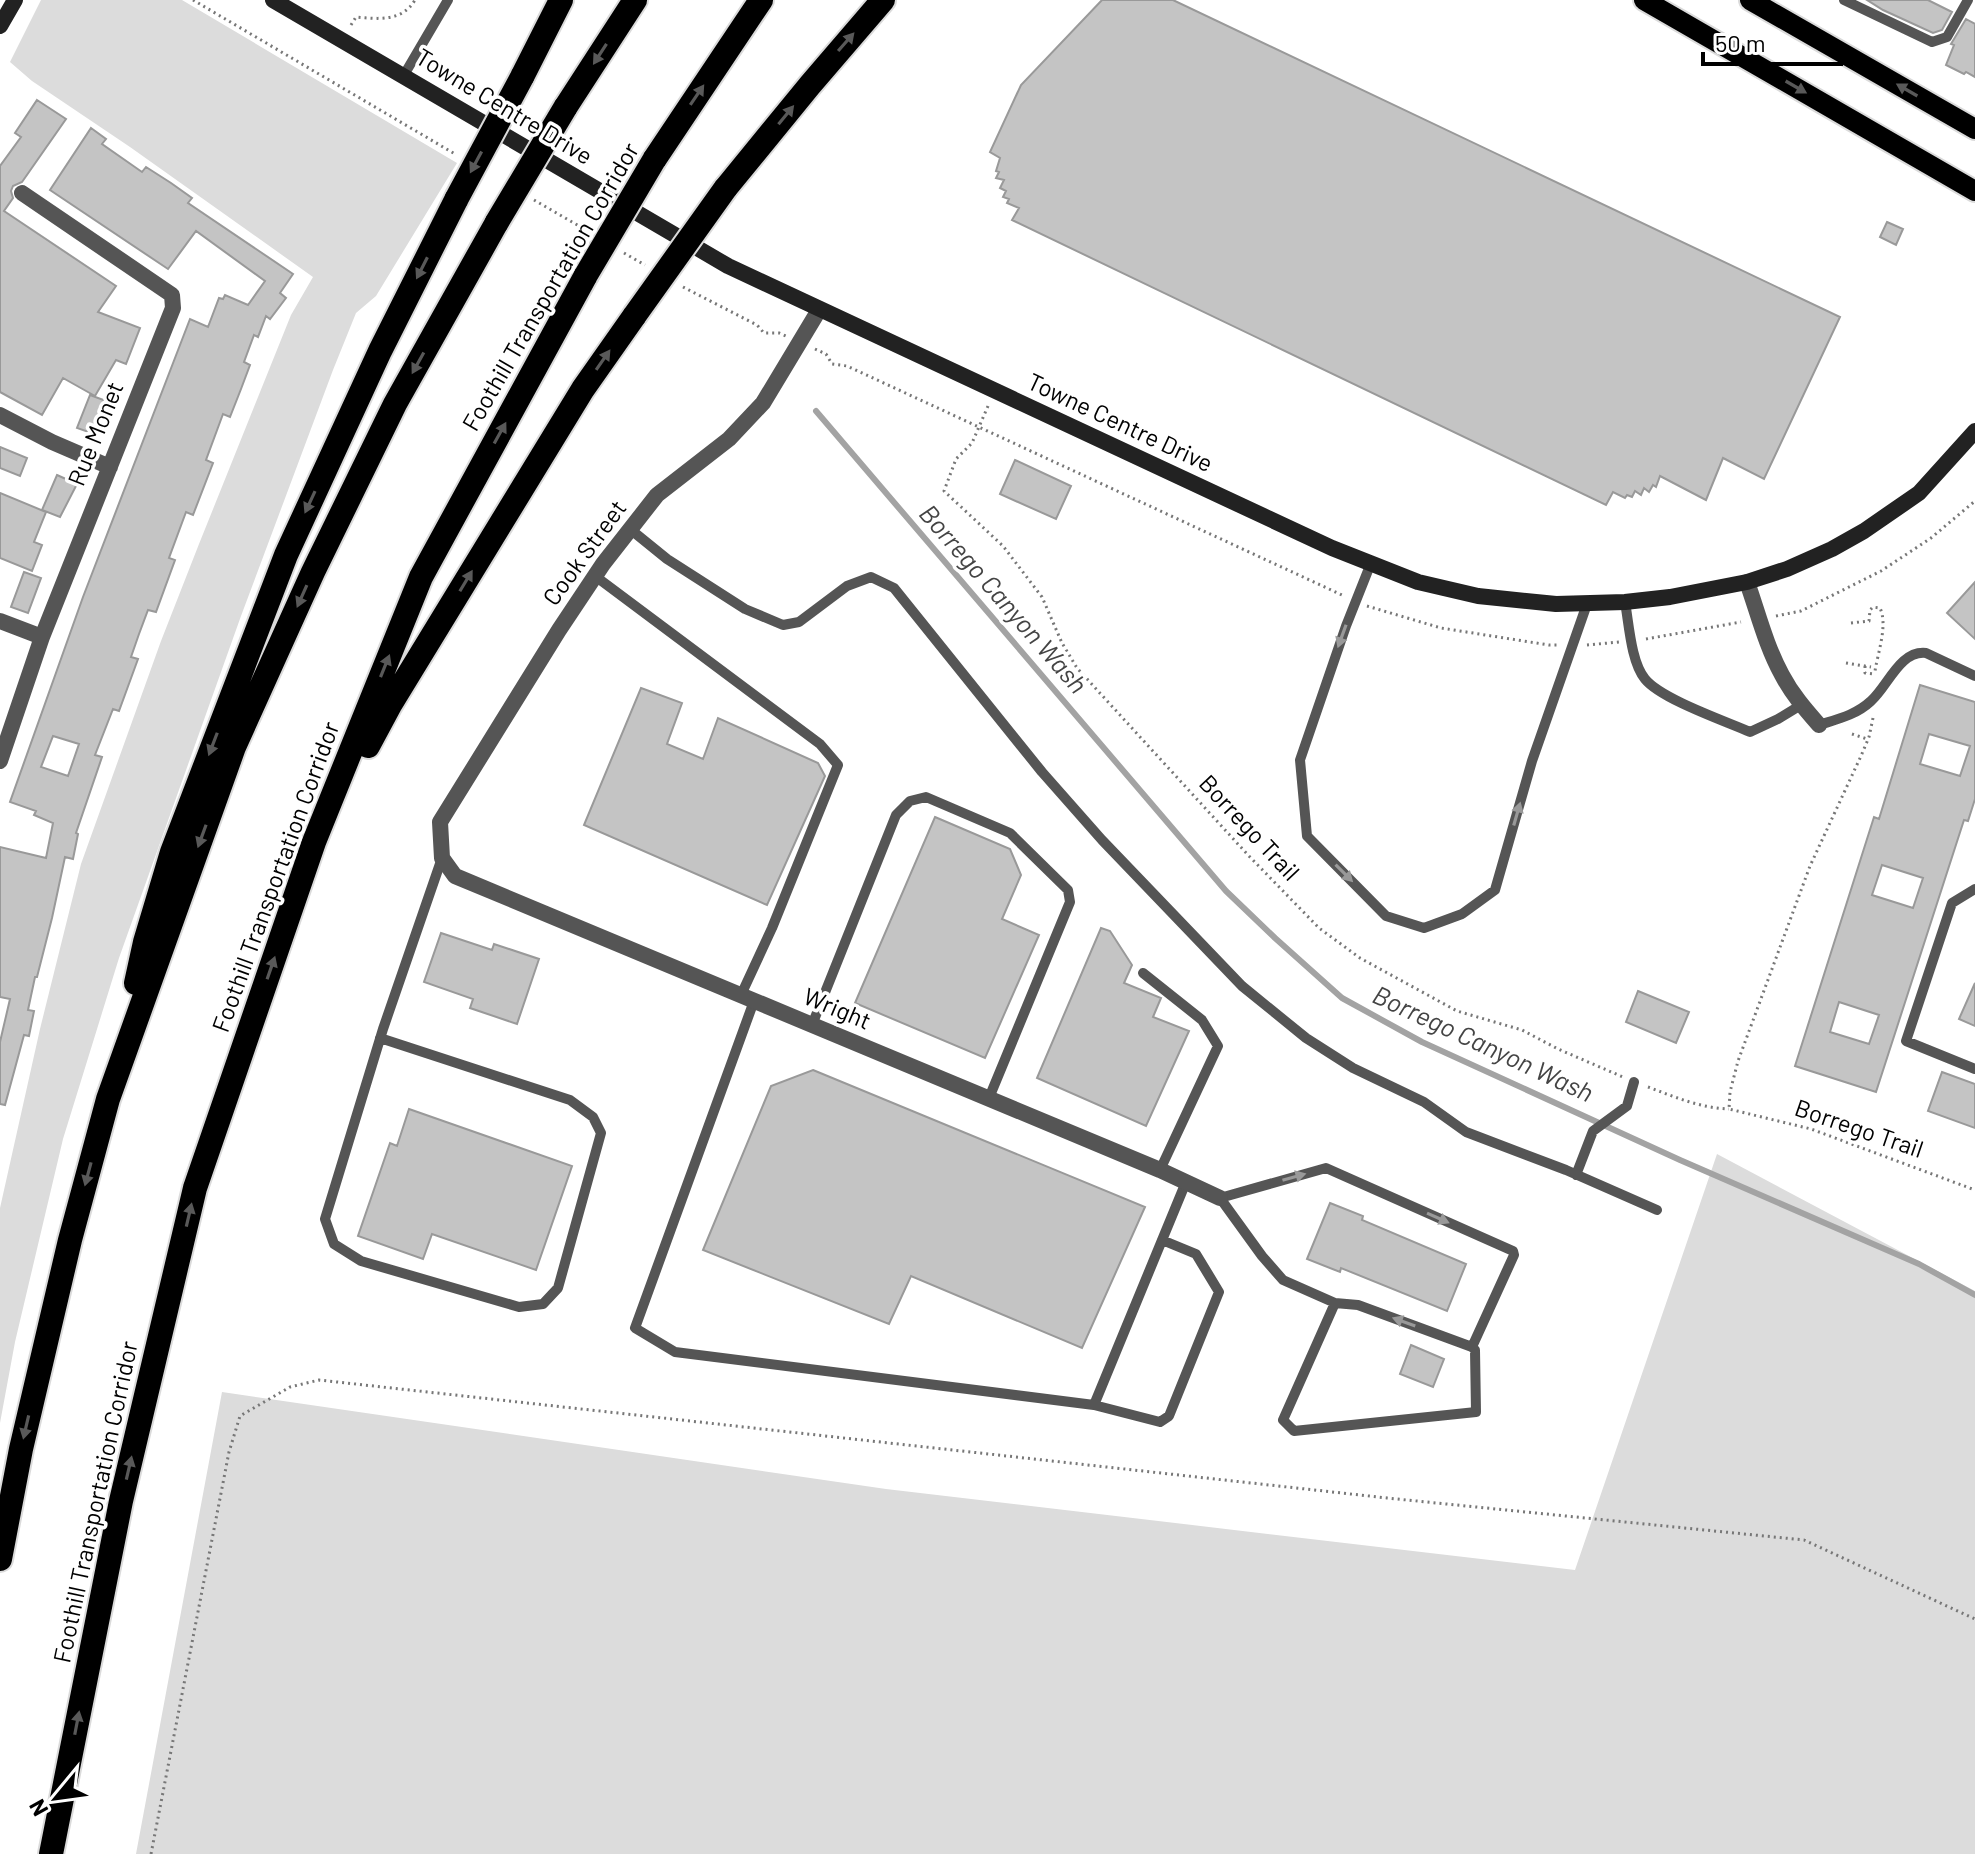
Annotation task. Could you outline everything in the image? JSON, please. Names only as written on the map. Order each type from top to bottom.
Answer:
[{"type":"highway","points":[[0,1559],[21,1449],[63,1270],[145,942],[172,852],[286,555],[380,351],[561,0]]},
{"type":"highway","points":[[108,1099],[234,747],[313,572],[395,404],[497,222],[565,108],[635,0]]},
{"type":"highway","name":"Foothill Transportation Corridor","points":[[51,1854],[121,1501],[195,1188],[314,842],[421,577],[586,275],[654,160],[761,0]]},
{"type":"highway","points":[[314,842],[398,692],[583,389],[725,189],[883,0]]},
{"type":"main road","points":[[1750,0],[1975,129]]},
{"type":"main road","points":[[1653,2],[1975,191]]},
{"type":"street","points":[[0,26],[15,0]]},
{"type":"street","name":"Towne Centre Drive","points":[[273,0],[728,266],[1332,548],[1418,582],[1478,596],[1524,602],[1587,604],[1670,597],[1747,582],[1787,569],[1864,531],[1919,493],[1975,431]]},
{"type":"street","name":"Rue Monet","points":[[0,761],[42,637],[173,308],[172,295],[22,193]]},
{"type":"street","name":"Cook Street","points":[[442,858],[440,822],[595,576],[657,495],[729,439],[763,403],[819,310]]},
{"type":"street","points":[[0,415],[110,467]]},
{"type":"street","points":[[1747,582],[1782,675],[1801,705],[1819,725]]},
{"type":"street","points":[[0,621],[42,637]]},
{"type":"street","name":"Wright","points":[[442,858],[455,876],[989,1098],[1220,1198]]},
{"type":"lane","points":[[404,75],[448,0]]},
{"type":"lane","points":[[1844,0],[1932,42],[1947,37],[1968,0]]},
{"type":"lane","points":[[630,529],[667,559],[745,609],[783,625],[799,622],[847,586],[859,581],[871,577],[894,588],[1042,772],[1102,840],[1242,986],[1306,1038],[1353,1068],[1424,1102],[1466,1132],[1657,1210]]},
{"type":"lane","points":[[1371,563],[1340,641],[1300,760],[1307,836],[1386,916],[1424,928],[1462,914],[1495,890],[1532,761],[1587,604]]},
{"type":"lane","points":[[595,576],[820,744],[838,765],[772,928],[635,1328],[675,1352],[1094,1405],[1160,1422],[1169,1416],[1219,1292],[1196,1254],[1162,1240]]},
{"type":"lane","points":[[1625,602],[1637,662],[1646,680],[1670,697],[1750,732],[1801,705]]},
{"type":"lane","points":[[1819,725],[1851,715],[1872,701],[1903,662],[1918,652],[1975,676]]},
{"type":"lane","points":[[812,1025],[896,815],[910,801],[926,797],[1010,833],[1068,890],[1070,902],[989,1098]]},
{"type":"lane","points":[[380,1038],[570,1100],[593,1117],[601,1133],[558,1288],[543,1304],[519,1307],[361,1261],[334,1244],[325,1219],[380,1038],[442,858]]},
{"type":"lane","points":[[1975,889],[1952,903],[1906,1041],[1975,1069]]},
{"type":"lane","points":[[1143,973],[1202,1020],[1218,1046],[1160,1170]]},
{"type":"lane","points":[[1576,1175],[1593,1131],[1627,1106],[1634,1082]]},
{"type":"lane","points":[[1335,1303],[1283,1420],[1294,1431],[1476,1412],[1475,1350],[1472,1347],[1358,1305],[1335,1303],[1283,1280],[1220,1198],[1326,1168],[1513,1251],[1514,1255],[1472,1347]]},
{"type":"lane","points":[[1094,1405],[1186,1182]]},
{"type":"path","points":[[342,40],[356,17],[386,19],[407,10],[415,0]]},
{"type":"path","points":[[826,354],[832,364],[847,366],[978,427]]},
{"type":"path","name":"Borrego Trail","points":[[995,391],[972,443],[956,459],[944,491],[1003,546],[1042,597],[1062,643],[1077,668],[1319,928],[1360,958],[1457,1011],[1522,1030],[1634,1082],[1712,1109],[1729,1109],[1811,1129],[1975,1190]]},
{"type":"path","points":[[1799,611],[1881,571],[1931,538],[1975,501]]},
{"type":"path","points":[[1729,1109],[1738,1061],[1810,866],[1873,720],[1872,701],[1883,613],[1880,608],[1873,607],[1869,621],[1851,623]]},
{"type":"path","points":[[1846,663],[1871,667]]},
{"type":"path","points":[[1865,666],[1865,673],[1875,674]]},
{"type":"path","points":[[1852,734],[1867,739]]},
{"type":"path","points":[[151,1854],[229,1452],[240,1416],[290,1387],[319,1380],[1372,1496],[1804,1540],[1975,1619]]},
{"type":"shaded area","points":[[41,0],[182,0],[457,163],[376,296],[356,313],[241,616],[119,958],[63,1139],[15,1342],[0,1423],[0,1208],[81,864],[199,544],[291,315],[313,277],[32,81],[10,62]]},
{"type":"shaded area","points":[[1717,1154],[1975,1291],[1975,1854],[136,1854],[222,1392],[886,1489],[1575,1570]]},
{"type":"building","points":[[1102,0],[1173,0],[1840,317],[1764,479],[1723,458],[1706,500],[1660,476],[1656,487],[1653,485],[1649,492],[1644,488],[1641,495],[1635,491],[1632,497],[1627,495],[1625,498],[1613,492],[1606,505],[1012,220],[1019,208],[1007,203],[1009,199],[1003,197],[1006,191],[1000,188],[1004,180],[996,178],[1000,158],[990,152],[1021,85]]},
{"type":"building","points":[[1867,0],[1928,0],[1952,12],[1942,30],[1933,33]]},
{"type":"building","points":[[1966,19],[1975,24],[1975,77],[1946,65],[1954,45],[1951,44]]},
{"type":"building","points":[[37,100],[66,119],[22,182],[13,186],[13,198],[4,211],[116,286],[98,312],[140,328],[126,364],[116,360],[95,396],[63,378],[42,415],[0,392],[0,166],[21,137],[15,133]]},
{"type":"building","points":[[91,128],[106,139],[102,144],[142,172],[146,167],[171,183],[192,198],[188,203],[293,274],[280,293],[286,298],[270,319],[266,316],[258,337],[254,335],[244,362],[250,365],[241,389],[230,417],[223,414],[206,460],[213,463],[193,515],[186,512],[169,558],[175,560],[156,612],[148,610],[131,657],[138,659],[119,711],[113,709],[95,755],[102,757],[76,833],[73,859],[65,857],[28,1010],[34,1011],[29,1036],[24,1035],[5,1105],[0,1104],[0,1042],[10,999],[0,997],[0,847],[46,858],[53,823],[34,815],[36,811],[10,802],[83,597],[190,319],[208,327],[219,298],[223,299],[225,295],[248,305],[265,281],[196,231],[168,269],[50,190]],"holes":[[[53,736],[79,744],[68,776],[41,767]]]},
{"type":"building","points":[[1887,222],[1903,229],[1896,245],[1880,237]]},
{"type":"building","points":[[90,395],[109,402],[97,435],[77,428]]},
{"type":"building","points":[[0,447],[27,458],[20,476],[0,468]]},
{"type":"building","points":[[1015,460],[1071,486],[1056,519],[1000,494]]},
{"type":"building","points":[[57,475],[77,484],[60,517],[42,510]]},
{"type":"building","points":[[0,493],[46,512],[34,542],[42,545],[32,571],[0,558]]},
{"type":"building","points":[[24,572],[41,578],[28,613],[11,607]]},
{"type":"building","points":[[1975,582],[1975,639],[1947,613]]},
{"type":"building","points":[[1920,685],[1975,702],[1975,799],[1968,821],[1964,820],[1876,1092],[1795,1066],[1874,817],[1879,819]],"holes":[[[1929,734],[1970,746],[1960,776],[1920,764]],[[1882,865],[1923,878],[1913,908],[1872,895]],[[1839,1002],[1879,1015],[1869,1044],[1830,1032]]]},
{"type":"building","points":[[641,688],[682,703],[667,744],[703,759],[718,718],[818,763],[825,776],[767,905],[584,825]]},
{"type":"building","points":[[935,817],[1010,849],[1021,875],[1002,919],[1039,935],[985,1058],[855,1003]]},
{"type":"building","points":[[1101,928],[1110,931],[1132,965],[1124,983],[1161,998],[1153,1017],[1189,1031],[1146,1126],[1037,1078]]},
{"type":"building","points":[[441,933],[492,950],[494,944],[539,959],[517,1024],[470,1008],[473,999],[424,982]]},
{"type":"building","points":[[1975,983],[1975,1026],[1959,1019]]},
{"type":"building","points":[[1638,991],[1689,1012],[1676,1043],[1626,1022]]},
{"type":"building","points":[[813,1070],[1145,1207],[1082,1348],[911,1276],[889,1324],[703,1250],[771,1086]]},
{"type":"building","points":[[1942,1072],[1975,1084],[1975,1128],[1928,1111]]},
{"type":"building","points":[[409,1109],[572,1166],[536,1270],[432,1234],[423,1259],[358,1236],[390,1143],[397,1146]]},
{"type":"building","points":[[1330,1203],[1363,1216],[1362,1220],[1466,1264],[1447,1311],[1341,1268],[1340,1272],[1307,1259]]},
{"type":"building","points":[[1411,1345],[1444,1359],[1433,1387],[1400,1374]]},
{"type":"waterway","name":"Borrego Canyon Wash","points":[[816,411],[1226,891],[1342,998],[1422,1042],[1680,1160],[1919,1264],[1975,1295]]}]
